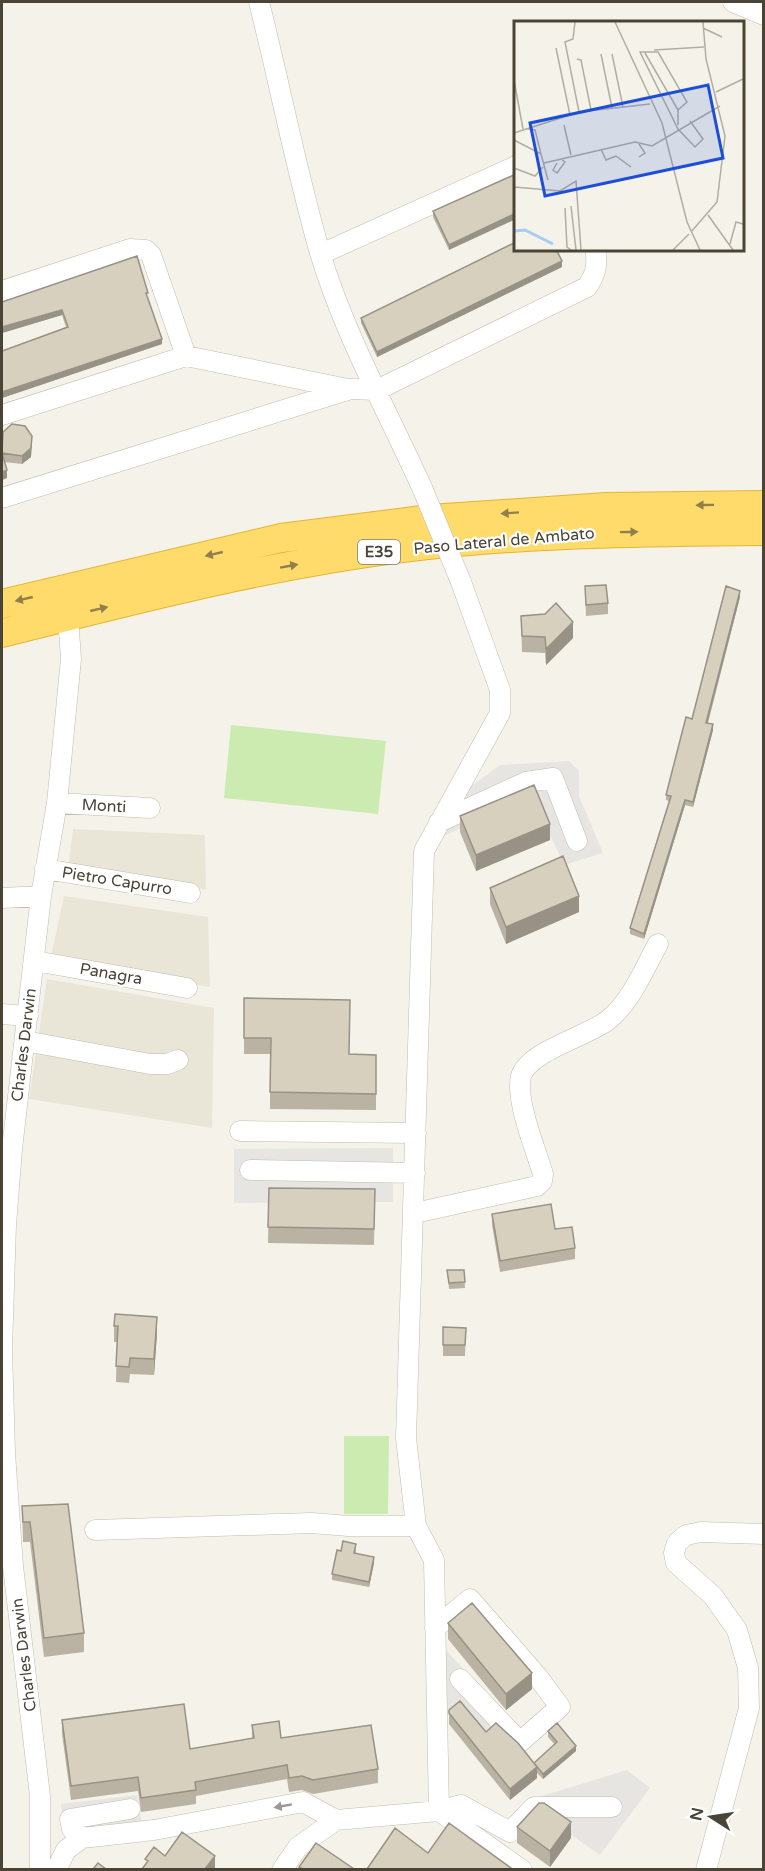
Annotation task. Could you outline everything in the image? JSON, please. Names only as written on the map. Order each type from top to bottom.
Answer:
[{"type":"highway","name":"Paso Lateral de Ambato","points":[[2,604],[281,538],[430,519],[606,507],[764,505]]},
{"type":"highway","name":"Paso Lateral de Ambato","points":[[2,633],[287,566],[436,544],[604,533],[764,531]]},
{"type":"street","points":[[259,2],[321,254],[354,347],[377,390],[423,490],[461,582],[500,690],[500,713],[424,850],[415,1213],[406,1438],[416,1526],[434,1560],[439,1811]]},
{"type":"street","points":[[733,2],[764,15]]},
{"type":"street","points":[[321,254],[514,167]]},
{"type":"street","points":[[2,291],[130,249],[146,250],[158,270],[186,356]]},
{"type":"street","points":[[2,415],[186,356],[351,389],[377,390],[586,287],[594,277],[598,263],[595,250]]},
{"type":"street","points":[[2,498],[351,389]]},
{"type":"street","name":"Charles Darwin","points":[[40,1869],[40,1796],[3,1452],[4,1225],[41,896],[57,803],[71,659],[68,616]]},
{"type":"street","points":[[439,822],[526,782],[553,778],[577,841]]},
{"type":"street","name":"Monti","points":[[57,803],[150,808]]},
{"type":"street","name":"Pietro Capurro","points":[[45,869],[190,893]]},
{"type":"street","points":[[2,898],[41,896]]},
{"type":"street","points":[[415,1213],[537,1186],[542,1181],[543,1174],[520,1093],[522,1075],[533,1060],[607,1022],[622,1008],[658,944]]},
{"type":"street","name":"Panagra","points":[[35,961],[187,988]]},
{"type":"street","points":[[2,1014],[28,1016]]},
{"type":"street","points":[[25,1041],[150,1064],[167,1065],[178,1060]]},
{"type":"street","points":[[240,1131],[416,1133]]},
{"type":"street","points":[[250,1170],[415,1173]]},
{"type":"street","points":[[95,1530],[312,1523],[348,1526],[416,1526]]},
{"type":"street","points":[[706,1869],[749,1708],[748,1668],[737,1630],[713,1596],[676,1563],[674,1553],[677,1543],[686,1535],[701,1532],[764,1534]]},
{"type":"street","points":[[435,1628],[470,1599],[538,1677],[560,1707],[520,1742],[460,1679]]},
{"type":"street","points":[[56,1869],[66,1850],[82,1838],[154,1830],[303,1802],[336,1820]]},
{"type":"street","points":[[282,1869],[298,1847],[336,1820],[439,1811],[461,1804],[510,1832],[534,1807],[612,1807]]},
{"type":"street","points":[[82,1838],[72,1829],[70,1819],[130,1809]]},
{"type":"street","points":[[439,1811],[522,1869]]},
{"type":"shaded area","points":[[569,761],[579,771],[579,796],[603,853],[564,865],[532,796],[437,839],[467,789],[500,765]]},
{"type":"shaded area","points":[[73,829],[205,835],[206,890],[68,868]]},
{"type":"shaded area","points":[[64,896],[208,917],[210,987],[50,961]]},
{"type":"shaded area","points":[[47,979],[214,1008],[212,1128],[29,1099]]},
{"type":"shaded area","points":[[393,1148],[393,1202],[234,1203],[234,1149]]},
{"type":"shaded area","points":[[445,1649],[509,1719],[487,1738],[458,1708],[447,1716]]},
{"type":"shaded area","points":[[627,1770],[650,1788],[600,1855],[540,1813],[535,1798]]},
{"type":"shaded area","points":[[137,1795],[142,1824],[65,1835],[61,1804]]},
{"type":"green space","points":[[231,725],[386,741],[378,814],[224,798]]},
{"type":"green space","points":[[344,1436],[389,1436],[388,1514],[344,1514]]},
{"type":"building","points":[[514,175],[514,214],[449,245],[433,211]]},
{"type":"building","points":[[514,243],[514,250],[556,250],[562,261],[377,352],[361,318]]},
{"type":"building","points":[[137,256],[148,293],[146,293],[162,339],[2,392],[2,351],[68,327],[62,310],[2,327],[2,302]]},
{"type":"building","points":[[12,424],[25,426],[32,436],[31,448],[22,456],[2,453],[3,432]]},
{"type":"building","points":[[2,453],[7,470],[2,472]]},
{"type":"building","points":[[606,585],[608,603],[586,605],[585,586]]},
{"type":"building","points":[[726,586],[740,591],[706,723],[713,724],[693,802],[685,800],[644,934],[630,928],[671,796],[666,795],[686,717],[692,719]]},
{"type":"building","points":[[556,603],[573,622],[546,649],[545,637],[522,636],[521,616],[545,614]]},
{"type":"building","points":[[534,785],[550,824],[476,855],[460,816]]},
{"type":"building","points":[[563,856],[579,896],[506,927],[490,888]]},
{"type":"building","points":[[244,998],[350,1000],[349,1054],[376,1055],[376,1094],[270,1092],[271,1038],[244,1038]]},
{"type":"building","points":[[269,1188],[375,1189],[374,1229],[268,1227]]},
{"type":"building","points":[[551,1204],[555,1229],[572,1227],[575,1248],[500,1261],[492,1214]]},
{"type":"building","points":[[447,1270],[464,1270],[465,1282],[449,1283]]},
{"type":"building","points":[[115,1314],[157,1317],[154,1359],[130,1358],[129,1367],[116,1366],[118,1326],[114,1326]]},
{"type":"building","points":[[443,1327],[466,1328],[465,1345],[443,1345]]},
{"type":"building","points":[[68,1504],[84,1633],[44,1638],[30,1522],[23,1522],[22,1506]]},
{"type":"building","points":[[343,1541],[356,1544],[354,1553],[374,1557],[369,1582],[332,1574],[337,1550],[341,1551]]},
{"type":"building","points":[[472,1603],[532,1673],[506,1694],[448,1623]]},
{"type":"building","points":[[460,1701],[486,1732],[496,1723],[518,1743],[537,1767],[510,1789],[449,1713],[449,1710]]},
{"type":"building","points":[[184,1704],[190,1749],[254,1738],[252,1725],[279,1721],[281,1738],[371,1725],[378,1769],[313,1780],[302,1776],[289,1778],[287,1765],[195,1782],[196,1790],[141,1798],[138,1777],[71,1786],[62,1720]]},
{"type":"building","points":[[557,1723],[576,1746],[543,1774],[534,1763],[557,1742],[548,1731]]},
{"type":"building","points":[[539,1803],[544,1803],[571,1822],[550,1851],[517,1827]]},
{"type":"building","points":[[449,1823],[511,1868],[367,1869],[395,1828],[428,1853]]},
{"type":"building","points":[[182,1832],[215,1856],[205,1869],[142,1869],[148,1861],[145,1859],[154,1847],[165,1856]]},
{"type":"building","points":[[316,1843],[354,1869],[303,1869],[299,1867]]},
{"type":"building","points":[[98,1863],[106,1869],[93,1869]]}]
